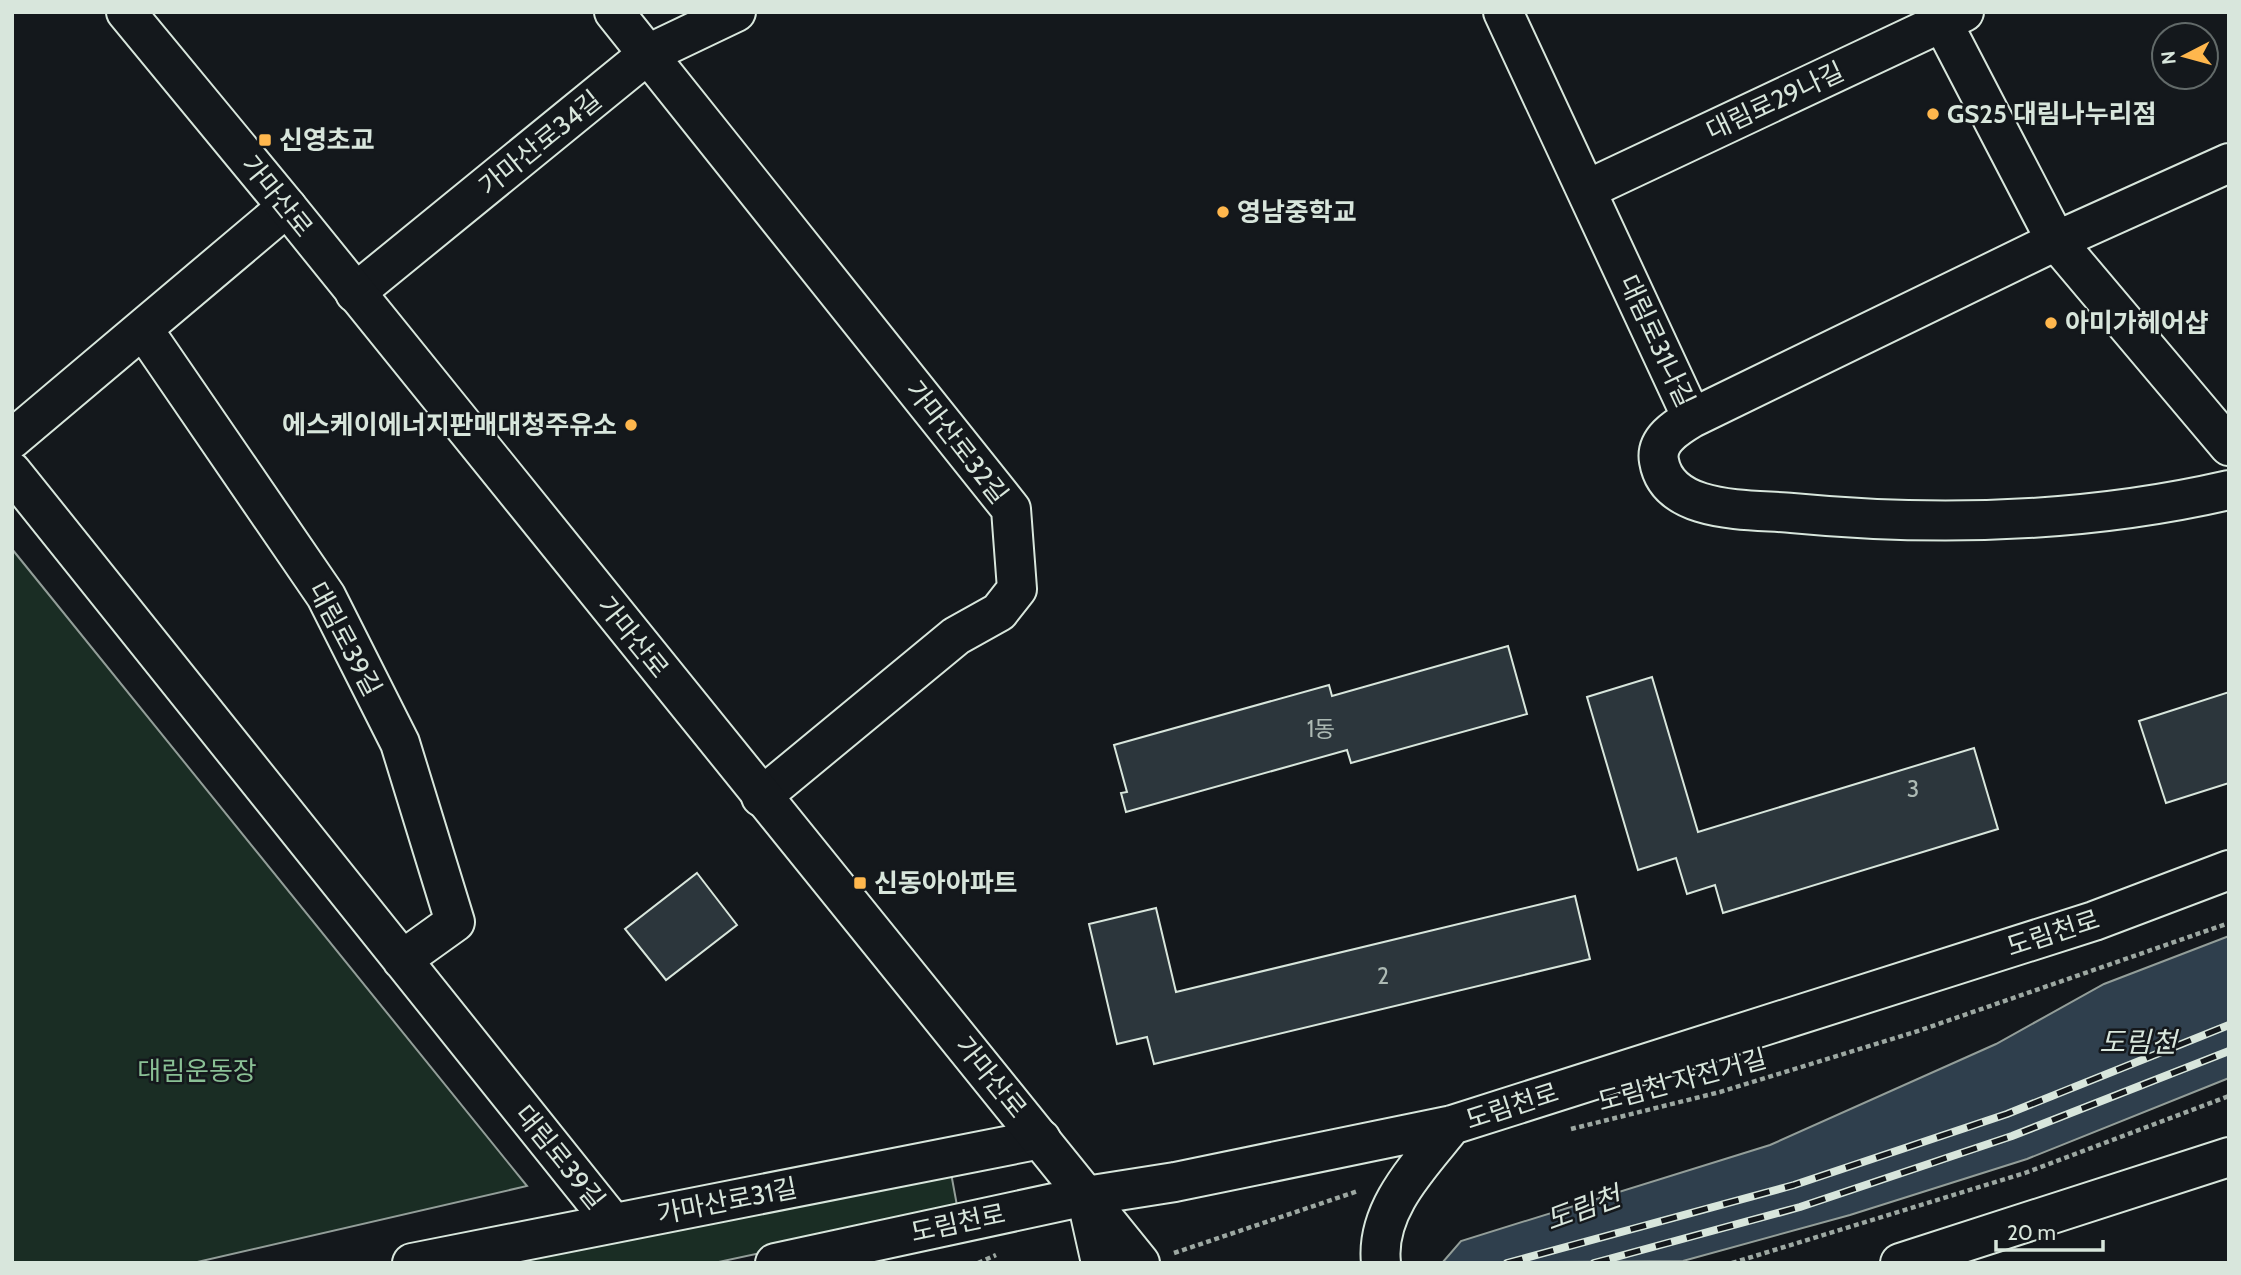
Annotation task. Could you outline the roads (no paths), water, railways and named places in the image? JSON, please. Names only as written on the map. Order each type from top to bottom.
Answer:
[{"type":"street","name":"가마산로","points":[[126,12],[287,207],[1086,1196],[1154,1259]]},
{"type":"street","name":"가마산로32길","points":[[614,12],[1011,509],[1017,589],[999,612],[956,636],[761,797]]},
{"type":"street","name":"가마산로34길","points":[[355,293],[648,54],[736,12]]},
{"type":"street","name":"대림로31나길","points":[[1503,12],[1692,418],[2056,241],[2229,163]]},
{"type":"street","points":[[1948,16],[2056,241],[2229,446]]},
{"type":"street","name":"대림로29나길","points":[[1586,190],[1948,16]]},
{"type":"street","points":[[12,439],[287,207]]},
{"type":"street","name":"대림로39길","points":[[143,329],[326,596],[400,743],[455,922],[402,960]]},
{"type":"street","points":[[1692,418],[1667,436],[1657,454],[1659,464],[1669,480],[1686,497],[1714,506],[1862,520],[1973,522],[2070,516],[2178,501],[2229,489]]},
{"type":"street","name":"대림로39길","points":[[12,472],[613,1223]]},
{"type":"street","name":"도림천로","points":[[775,1263],[1086,1196],[1175,1182],[1451,1125],[2094,921],[2229,870]]},
{"type":"street","points":[[1381,1263],[1380,1252],[1386,1219],[1402,1189],[1451,1125]]},
{"type":"street","name":"가마산로31길","points":[[412,1263],[1041,1139]]},
{"type":"street","points":[[1900,1263],[2229,1157]]},
{"type":"street","points":[[1086,1196],[1101,1263]]},
{"type":"water","name":"도림천","points":[[2229,936],[2229,1078],[2027,1159],[1850,1215],[1683,1261],[1442,1263],[1461,1241],[1770,1145],[1996,1044],[2104,984]]},
{"type":"railway","points":[[1507,1263],[1794,1185],[2007,1114],[2229,1025]]},
{"type":"railway","points":[[1594,1263],[1800,1207],[2012,1136],[2229,1051]]},
{"type":"place","name":"GS25 대림나누리점","points":[[1933,114]]},
{"type":"place","name":"신영초교","points":[[265,140]]},
{"type":"place","name":"영남중학교","points":[[1223,212]]},
{"type":"place","name":"아미가헤어샵","points":[[2051,323]]},
{"type":"place","name":"에스케이에너지판매대청주유소","points":[[631,425]]},
{"type":"place","name":"신동아아파트","points":[[860,883]]},
{"type":"park label","name":"대림운동장","points":[[197,1071]]}]
